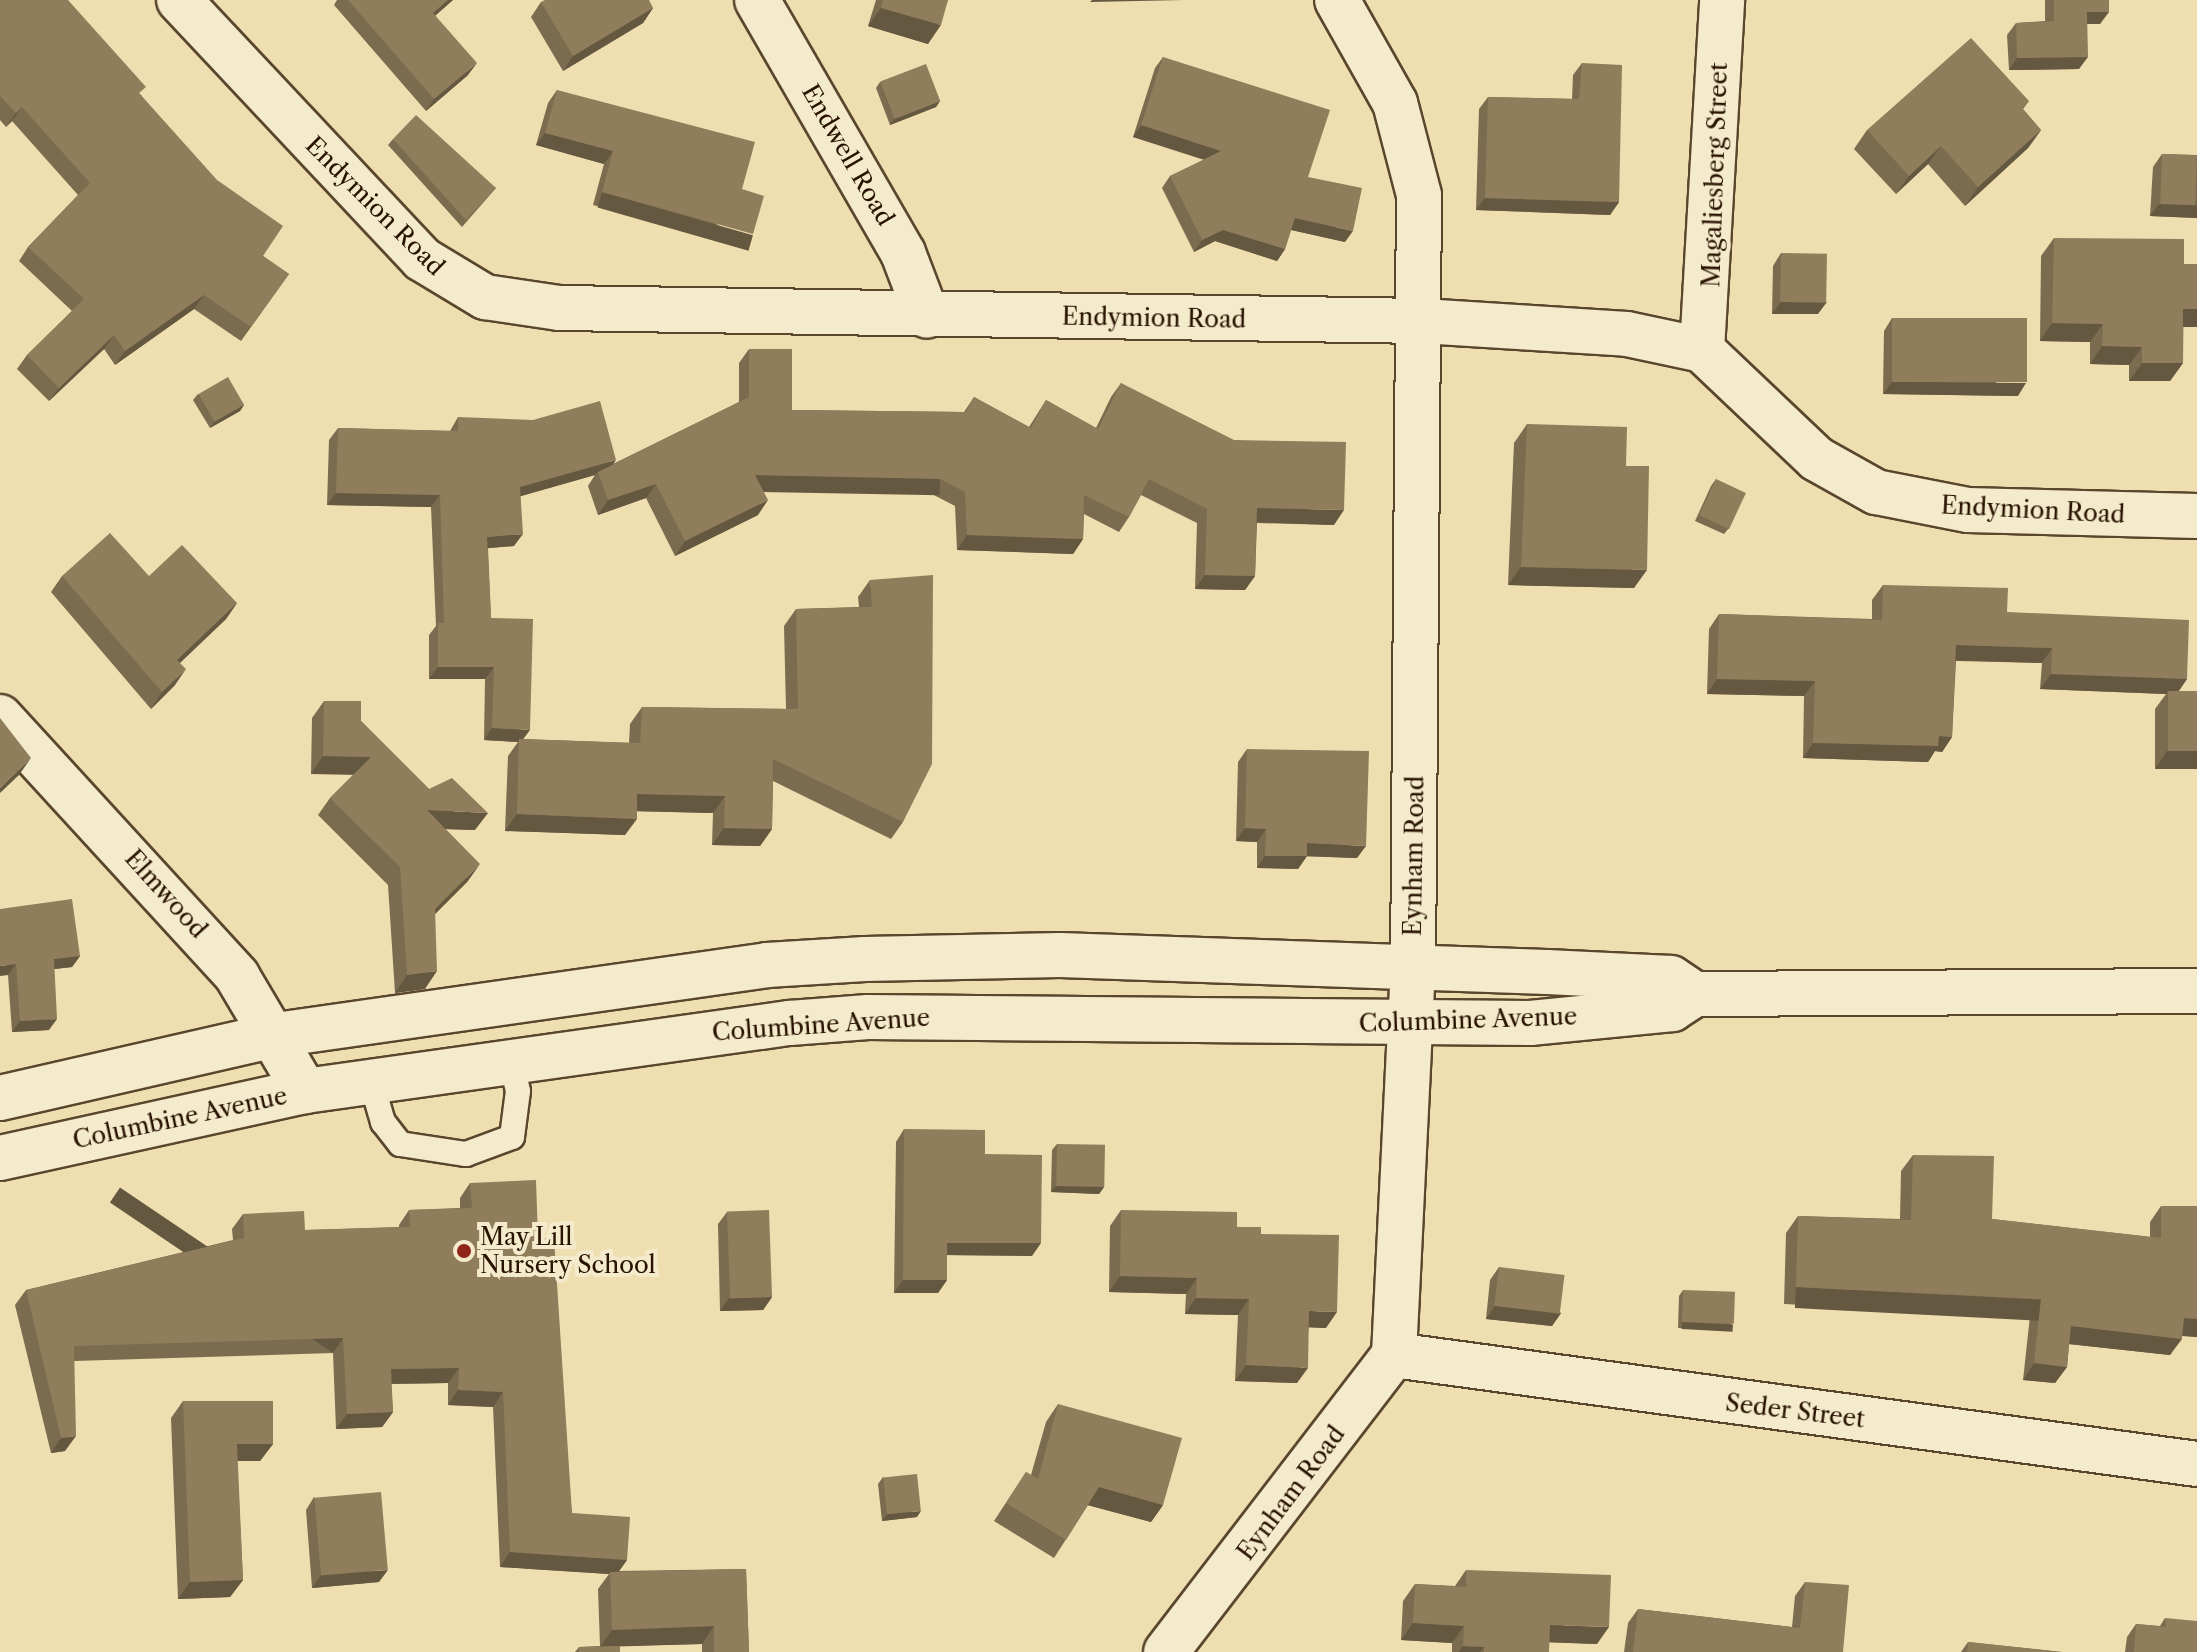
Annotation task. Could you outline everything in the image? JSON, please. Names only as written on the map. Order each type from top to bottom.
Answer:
[{"type":"street","name":"Endymion Road","points":[[179,0],[422,259],[485,297],[559,308],[927,316],[1422,321],[1627,334],[1702,350],[1817,459],[1876,492],[1968,510],[2197,516]]},
{"type":"street","name":"Endwell Road","points":[[757,0],[903,253],[927,316]]},
{"type":"street","name":"Eynham Road","points":[[1166,1652],[1394,1355],[1412,1025],[1422,321],[1414,159],[1395,103],[1337,0]]},
{"type":"street","name":"Magaliesberg Street","points":[[1702,350],[1711,280],[1722,0]]},
{"type":"street","name":"Elmwood","points":[[0,717],[177,905],[276,1035],[305,1091]]},
{"type":"street","name":"Columbine Avenue","points":[[0,1098],[276,1035],[767,965],[865,959],[1060,955],[1671,978],[1695,994]]},
{"type":"street","points":[[865,959],[868,1017]]},
{"type":"street","name":"Columbine Avenue","points":[[0,1158],[305,1091],[511,1060],[868,1017],[1412,1025],[1672,1009],[1695,994],[2197,991]]},
{"type":"street","name":"Seder Street","points":[[1394,1355],[2197,1464]]},
{"type":"lane","points":[[371,1081],[383,1122],[400,1144],[466,1154],[512,1137],[518,1091],[511,1060]]},
{"type":"building","points":[[0,0],[68,0],[146,87],[139,93],[217,180],[283,226],[263,256],[289,274],[251,327],[204,295],[125,351],[114,335],[59,388],[27,355],[84,299],[28,247],[90,183],[22,107],[16,113],[0,96]]},
{"type":"building","points":[[348,0],[448,0],[433,13],[477,63],[434,99]]},
{"type":"building","points":[[649,0],[653,8],[573,56],[541,2]]},
{"type":"building","points":[[883,0],[948,0],[941,25],[881,8]]},
{"type":"building","points":[[2054,0],[2109,0],[2109,12],[2087,12],[2088,57],[2017,58],[2016,23],[2054,21]]},
{"type":"building","points":[[1971,38],[2029,101],[2022,108],[2041,130],[1978,187],[1941,146],[1909,176],[1867,130]]},
{"type":"building","points":[[1163,57],[1330,110],[1308,177],[1362,188],[1353,231],[1295,218],[1285,249],[1223,230],[1202,240],[1170,176],[1221,151],[1141,125]]},
{"type":"building","points":[[1582,63],[1622,65],[1619,202],[1485,198],[1488,97],[1579,99]]},
{"type":"building","points":[[926,64],[940,101],[895,119],[880,82]]},
{"type":"building","points":[[557,90],[755,142],[742,189],[764,196],[753,234],[602,192],[613,151],[545,133]]},
{"type":"building","points":[[416,115],[496,188],[466,220],[393,139]]},
{"type":"building","points":[[2162,154],[2197,155],[2195,205],[2160,204]]},
{"type":"building","points":[[2054,238],[2184,239],[2184,264],[2197,264],[2197,309],[2183,309],[2183,363],[2142,363],[2142,347],[2102,346],[2103,324],[2052,323]]},
{"type":"building","points":[[1781,253],[1827,254],[1826,303],[1780,302]]},
{"type":"building","points":[[1892,318],[2027,318],[2027,382],[1892,382]]},
{"type":"building","points":[[749,349],[792,349],[792,410],[966,412],[974,397],[1031,428],[1046,400],[1098,429],[1121,383],[1234,440],[1346,442],[1344,510],[1257,508],[1255,576],[1205,575],[1207,509],[1149,479],[1129,517],[1084,495],[1083,539],[967,535],[965,492],[940,479],[755,475],[768,500],[685,541],[656,484],[608,500],[598,472],[749,397]]},
{"type":"building","points":[[228,377],[244,405],[215,422],[199,394]]},
{"type":"building","points":[[600,401],[616,460],[520,487],[523,534],[487,537],[491,618],[533,619],[530,730],[492,728],[494,667],[438,667],[438,623],[444,623],[440,495],[336,493],[338,428],[458,431],[458,417],[533,420]]},
{"type":"building","points":[[1527,424],[1627,427],[1626,466],[1649,466],[1647,570],[1521,567]]},
{"type":"building","points":[[1716,479],[1746,493],[1729,529],[1699,515]]},
{"type":"building","points":[[110,533],[149,576],[182,545],[237,603],[177,660],[186,669],[162,692],[62,576]]},
{"type":"building","points":[[933,575],[932,764],[903,822],[773,759],[772,829],[724,828],[725,796],[637,794],[637,819],[517,814],[519,739],[640,743],[642,707],[798,709],[796,609],[872,607],[870,580]]},
{"type":"building","points":[[1883,585],[2008,588],[2007,612],[2189,620],[2187,679],[2051,674],[2052,648],[1956,645],[1952,737],[1939,736],[1938,746],[1813,743],[1815,681],[1717,679],[1719,614],[1882,620]]},
{"type":"building","points":[[2168,691],[2197,691],[2197,751],[2168,751]]},
{"type":"building","points":[[324,701],[361,701],[361,721],[429,789],[452,778],[488,813],[427,810],[480,864],[435,909],[437,971],[407,975],[400,867],[330,798],[371,757],[323,756]]},
{"type":"building","points":[[0,718],[31,758],[0,788]]},
{"type":"building","points":[[1247,749],[1369,751],[1366,846],[1307,843],[1307,856],[1265,856],[1266,829],[1245,828]]},
{"type":"building","points":[[72,899],[80,956],[54,959],[57,1019],[20,1021],[16,964],[0,966],[0,909]]},
{"type":"building","points":[[904,1129],[985,1130],[985,1154],[1042,1155],[1041,1243],[947,1243],[947,1280],[903,1280]]},
{"type":"building","points":[[1057,1144],[1105,1145],[1104,1187],[1056,1186]]},
{"type":"building","points":[[1913,1155],[1994,1156],[1992,1219],[2161,1238],[2161,1206],[2197,1206],[2197,1319],[2184,1318],[2182,1339],[2071,1326],[2067,1367],[2034,1363],[2041,1299],[1796,1287],[1798,1216],[1911,1220]]},
{"type":"building","points":[[536,1180],[538,1238],[554,1238],[572,1513],[630,1517],[627,1560],[510,1552],[503,1392],[458,1390],[459,1368],[391,1369],[393,1412],[347,1414],[343,1338],[74,1346],[76,1436],[61,1438],[26,1290],[244,1238],[243,1214],[304,1211],[305,1230],[410,1227],[409,1210],[472,1208],[470,1183]]},
{"type":"building","points":[[769,1210],[772,1297],[730,1298],[727,1211]]},
{"type":"building","points":[[1121,1210],[1237,1212],[1237,1227],[1261,1227],[1261,1234],[1339,1235],[1337,1312],[1309,1311],[1308,1368],[1246,1365],[1249,1299],[1196,1298],[1197,1278],[1120,1276]]},
{"type":"building","points":[[1499,1267],[1565,1275],[1560,1314],[1494,1306]]},
{"type":"building","points":[[1683,1290],[1735,1292],[1734,1324],[1682,1322]]},
{"type":"building","points":[[183,1401],[273,1401],[273,1444],[237,1444],[243,1580],[190,1582]]},
{"type":"building","points":[[1058,1404],[1182,1438],[1163,1505],[1099,1487],[1066,1540],[1006,1503],[1026,1472],[1038,1479]]},
{"type":"building","points":[[917,1474],[921,1511],[887,1514],[883,1478]]},
{"type":"building","points":[[381,1492],[388,1570],[321,1576],[314,1498]]},
{"type":"building","points":[[746,1569],[749,1652],[714,1652],[714,1626],[612,1630],[610,1572]]},
{"type":"building","points":[[1466,1570],[1611,1575],[1609,1627],[1550,1625],[1549,1652],[1484,1652],[1484,1647],[1463,1646],[1464,1626],[1413,1623],[1415,1584],[1466,1587]]},
{"type":"building","points":[[1805,1582],[1849,1585],[1843,1652],[1633,1652],[1638,1609],[1800,1628]]},
{"type":"building","points":[[2165,1618],[2197,1621],[2197,1652],[2134,1652],[2136,1624],[2166,1627]]},
{"type":"building","points":[[1968,1642],[2062,1652],[1967,1652]]},
{"type":"building","points":[[620,1646],[620,1652],[579,1652],[579,1647]]},
{"type":"place","name":"May Lill Nursery School","points":[[464,1251]]}]
